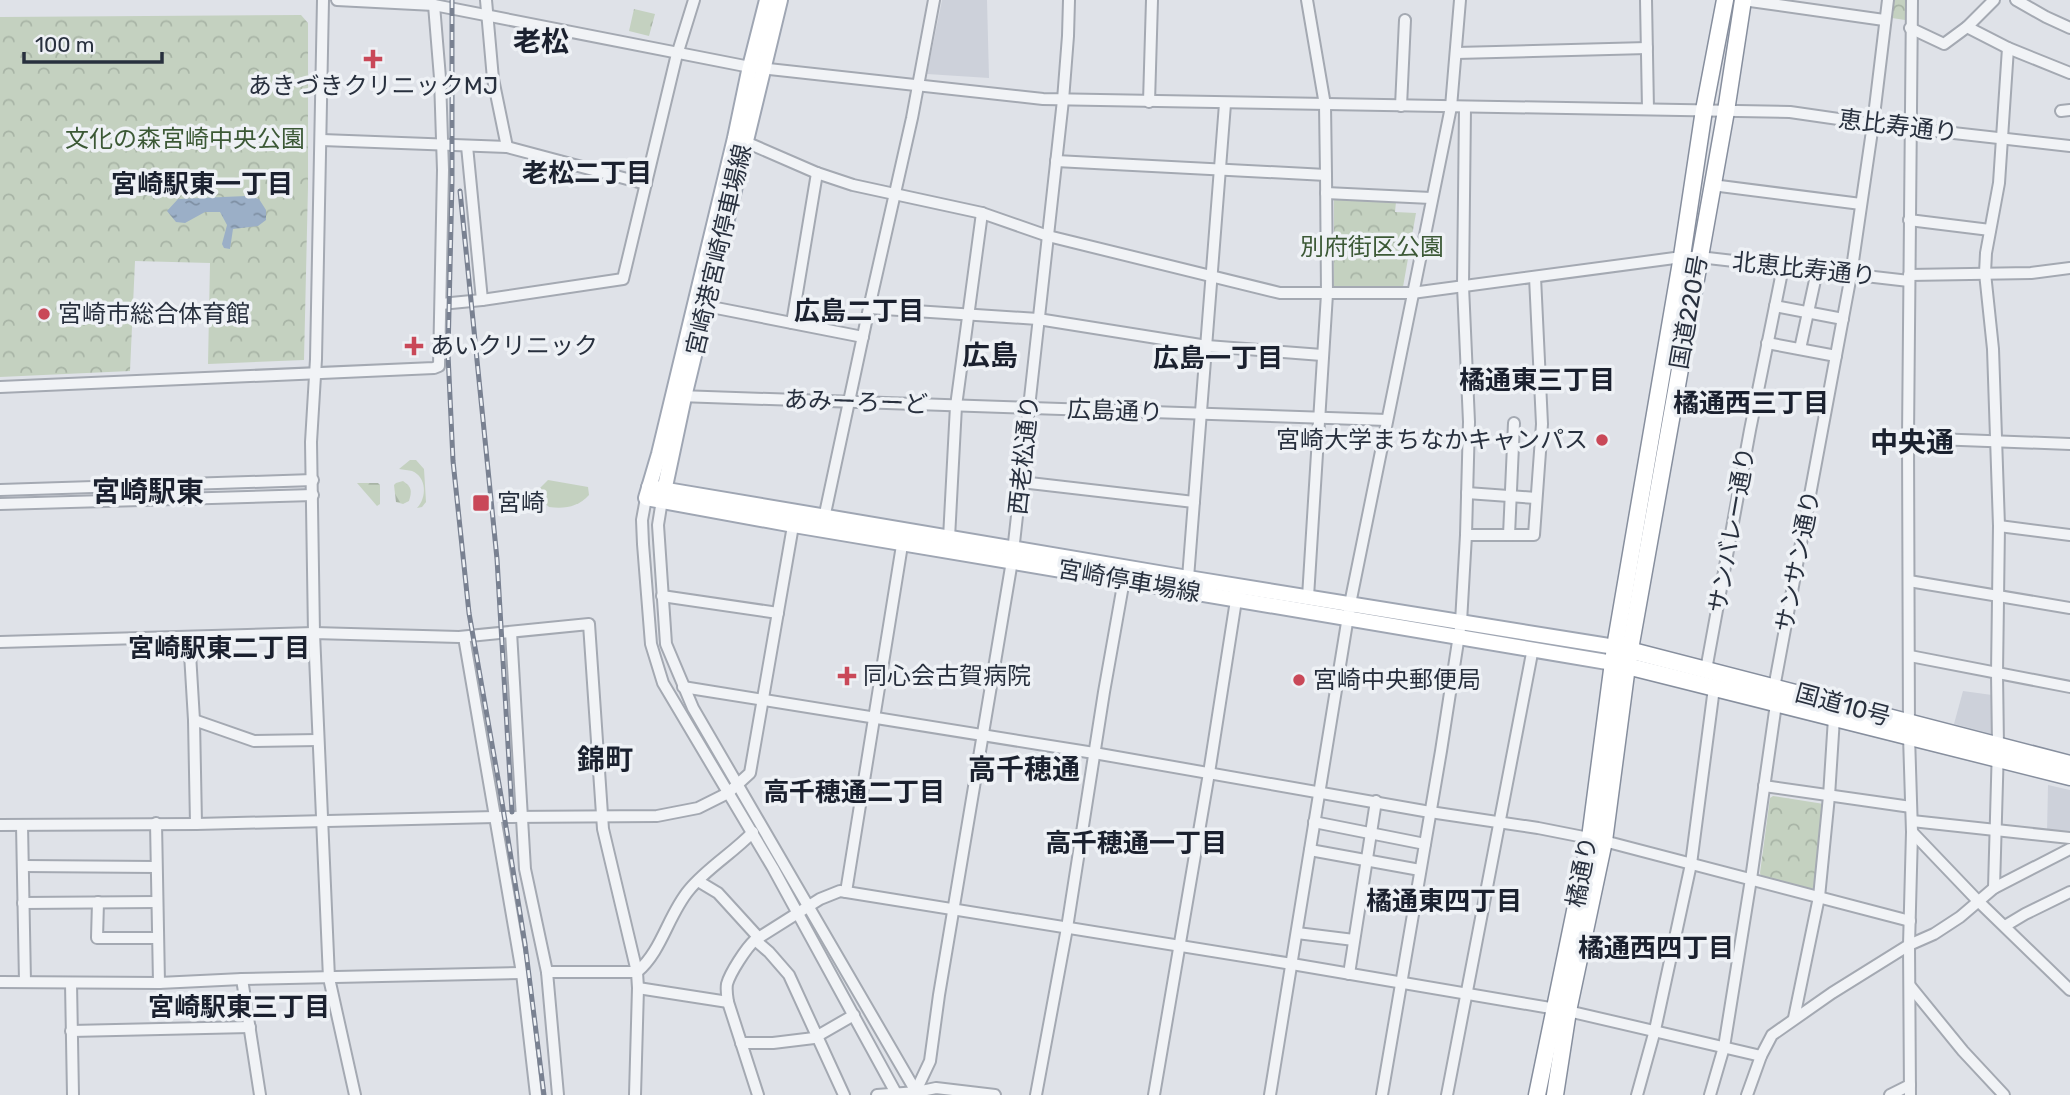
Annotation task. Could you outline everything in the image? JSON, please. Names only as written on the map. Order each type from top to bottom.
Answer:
[{"type":"highway","name":"国道220号","points":[[1621,656],[1690,257],[1704,110],[1725,0]]},
{"type":"highway","name":"国道220号","points":[[1690,257],[1712,185],[1743,0]]},
{"type":"highway","name":"国道10号","points":[[1621,656],[1706,670],[1834,718],[1910,729]]},
{"type":"highway","name":"国道10号","points":[[1621,656],[1714,688],[1775,696],[1910,729],[1998,753],[2070,777]]},
{"type":"highway","name":"橘通り","points":[[1537,1095],[1561,1010],[1597,839],[1621,656]]},
{"type":"highway","name":"国道10号","points":[[1998,753],[2070,764]]},
{"type":"highway","name":"橘通り","points":[[1555,1095],[1561,1010]]},
{"type":"main road","name":"宮崎港宮崎停車場線","points":[[655,494],[740,140],[767,0]]},
{"type":"main road","name":"宮崎港宮崎停車場線","points":[[756,68],[780,0]]},
{"type":"main road","name":"宮崎停車場線","points":[[655,494],[1349,611],[1460,637],[1533,649],[1621,656]]},
{"type":"main road","name":"宮崎停車場線","points":[[1125,574],[1188,578],[1237,592],[1308,597],[1349,611],[1461,622],[1621,656]]},
{"type":"street","points":[[323,0],[322,140],[312,442],[314,633],[329,978],[355,1095]]},
{"type":"street","name":"恵比寿通り","points":[[337,0],[434,5],[756,68],[1063,100],[1790,112],[2070,146]]},
{"type":"street","points":[[486,0],[494,79],[507,147]]},
{"type":"street","points":[[441,304],[623,279],[677,54],[694,0]]},
{"type":"street","points":[[823,523],[895,196],[934,0]]},
{"type":"street","name":"西老松通り","points":[[916,1094],[930,1061],[1013,555],[1063,100],[1069,0]]},
{"type":"street","points":[[1149,102],[1152,0]]},
{"type":"street","points":[[1307,0],[1325,105],[1327,294],[1308,597]]},
{"type":"street","points":[[1270,1095],[1349,611],[1451,107],[1460,0]]},
{"type":"street","points":[[1646,0],[1648,109]]},
{"type":"street","points":[[1743,0],[1776,2],[1884,20]]},
{"type":"street","name":"サンサン通り","points":[[1710,1095],[1724,1047],[1765,786],[1775,696],[1851,275],[1888,0]]},
{"type":"street","points":[[1890,1095],[1910,1090],[1912,826],[1908,438],[1912,0]]},
{"type":"street","points":[[1910,28],[1944,44],[1967,27],[1994,0]]},
{"type":"street","points":[[2016,0],[2070,28]]},
{"type":"street","points":[[0,387],[439,366],[442,145],[434,5]]},
{"type":"street","points":[[1401,106],[1405,20]]},
{"type":"street","points":[[1967,27],[2008,48],[2070,73]]},
{"type":"street","points":[[1456,53],[1647,48]]},
{"type":"street","points":[[1994,888],[1998,753],[1999,526],[1993,349],[1985,273],[1999,183],[2008,48]]},
{"type":"street","points":[[1188,578],[1225,104]]},
{"type":"street","points":[[1381,1095],[1460,637],[1469,422],[1463,286],[1465,108]]},
{"type":"street","points":[[322,140],[507,147],[646,184]]},
{"type":"street","name":"北恵比寿通り","points":[[740,140],[817,173],[853,185],[982,214],[1048,236],[1280,293],[1412,293],[1690,257],[1851,275],[1909,278],[2031,273],[2070,268]]},
{"type":"street","points":[[467,146],[482,300]]},
{"type":"street","points":[[1056,161],[1326,175]]},
{"type":"street","points":[[792,323],[817,173]]},
{"type":"street","points":[[1712,185],[1861,204]]},
{"type":"street","points":[[1326,192],[1431,198]]},
{"type":"street","points":[[945,544],[956,406],[982,214]]},
{"type":"street","points":[[1909,220],[1990,230]]},
{"type":"street","name":"サンバレー通り","points":[[1706,670],[1783,267]]},
{"type":"street","points":[[1800,349],[1816,271]]},
{"type":"street","points":[[1466,535],[1534,535],[1542,424],[1535,277]]},
{"type":"street","points":[[700,305],[863,337]]},
{"type":"street","points":[[1775,306],[1843,319]]},
{"type":"street","points":[[869,308],[1038,319],[1207,346],[1322,355]]},
{"type":"street","points":[[1767,343],[1836,356]]},
{"type":"street","name":"あみーろーど","points":[[678,395],[1028,408]]},
{"type":"street","name":"広島通り","points":[[1028,408],[1387,421]]},
{"type":"street","points":[[1508,535],[1514,423]]},
{"type":"street","points":[[1908,438],[2070,444]]},
{"type":"street","points":[[0,490],[313,480]]},
{"type":"street","points":[[1021,482],[1194,502]]},
{"type":"street","points":[[1467,493],[1536,498]]},
{"type":"street","points":[[655,494],[666,644],[683,687],[692,708],[738,783],[896,1094]]},
{"type":"street","points":[[655,494],[642,520],[643,544],[651,644],[663,683],[715,766],[728,793],[916,1094]]},
{"type":"street","points":[[0,504],[313,495]]},
{"type":"street","points":[[0,825],[657,817],[698,808],[728,793],[750,773],[794,518]]},
{"type":"street","points":[[1999,526],[2070,536]]},
{"type":"street","points":[[846,892],[904,537]]},
{"type":"street","points":[[1036,1095],[1067,928],[1125,574]]},
{"type":"street","points":[[1909,581],[2070,608]]},
{"type":"street","points":[[1154,1095],[1237,592]]},
{"type":"street","points":[[662,596],[778,612]]},
{"type":"street","points":[[0,642],[314,633],[464,637],[589,624],[602,817],[637,972],[635,1095]]},
{"type":"street","points":[[511,632],[525,869],[547,972],[558,1095]]},
{"type":"street","points":[[188,637],[197,824]]},
{"type":"street","points":[[464,637],[522,973],[536,1095]]},
{"type":"street","points":[[1447,1095],[1533,649]]},
{"type":"street","points":[[1910,656],[2070,687]]},
{"type":"street","points":[[683,687],[1094,753],[1597,839],[1910,921]]},
{"type":"street","points":[[1637,1095],[1655,1030],[1691,863],[1714,688]]},
{"type":"street","points":[[1794,1018],[1819,897],[1834,718]]},
{"type":"street","points":[[194,720],[254,741],[318,740]]},
{"type":"street","points":[[1765,786],[1911,807]]},
{"type":"street","points":[[1349,974],[1376,802]]},
{"type":"street","points":[[1314,822],[1425,844]]},
{"type":"street","points":[[156,823],[159,983]]},
{"type":"street","points":[[22,825],[25,982]]},
{"type":"street","points":[[1912,826],[1996,830],[2070,838]]},
{"type":"street","points":[[1912,826],[1978,901],[2070,990]]},
{"type":"street","points":[[547,972],[637,972],[650,959],[686,895],[753,832]]},
{"type":"street","points":[[1747,1095],[1772,1035],[1794,1018],[1909,946],[1934,934],[1960,917],[1994,888],[2070,849]]},
{"type":"street","points":[[1310,850],[1420,870]]},
{"type":"street","points":[[23,866],[156,867]]},
{"type":"street","points":[[698,881],[718,893],[789,975],[844,1095]]},
{"type":"street","points":[[758,1095],[727,1002],[726,987],[729,979],[750,945],[757,939],[833,893],[846,892],[1561,1010],[1761,1056]]},
{"type":"street","points":[[2005,926],[2070,892]]},
{"type":"street","points":[[23,902],[157,902]]},
{"type":"street","points":[[98,902],[97,938],[158,939]]},
{"type":"street","points":[[1297,933],[1354,940]]},
{"type":"street","points":[[0,982],[159,983],[522,973]]},
{"type":"street","points":[[242,979],[260,1095]]},
{"type":"street","points":[[71,983],[72,1095]]},
{"type":"street","points":[[1909,985],[1963,1051],[2004,1095]]},
{"type":"street","points":[[638,988],[727,1002]]},
{"type":"street","points":[[741,1043],[793,1041],[818,1036],[854,1015]]},
{"type":"street","points":[[71,1031],[250,1027]]},
{"type":"street","points":[[877,1095],[916,1094],[936,1087],[995,1095]]},
{"type":"shaded area","points":[[942,0],[987,0],[989,78],[927,74]]},
{"type":"shaded area","points":[[1963,691],[1992,695],[1992,734],[1954,724]]},
{"type":"shaded area","points":[[2048,785],[2070,790],[2070,835],[2047,833]]},
{"type":"green space","points":[[1894,0],[1908,0],[1905,20],[1892,18]]},
{"type":"green space","points":[[634,9],[655,14],[649,36],[629,31]]},
{"type":"green space","name":"文化の森宮崎中央公園","points":[[301,15],[308,23],[304,360],[208,364],[210,263],[135,261],[130,371],[0,377],[0,17]]},
{"type":"green space","name":"別府街区公園","points":[[1334,198],[1396,202],[1395,212],[1416,213],[1403,287],[1334,291]]},
{"type":"green space","points":[[410,460],[416,460],[424,469],[426,502],[417,508],[424,493],[421,478],[412,471],[399,469]]},
{"type":"green space","points":[[548,480],[588,487],[589,495],[571,506],[549,507],[539,498],[539,489]]},
{"type":"green space","points":[[403,481],[410,487],[411,492],[409,501],[403,504],[396,502],[394,485]]},
{"type":"green space","points":[[357,483],[378,483],[380,504],[377,506]]},
{"type":"green space","points":[[1773,796],[1824,804],[1814,889],[1761,876],[1770,798]]},
{"type":"water","points":[[246,196],[259,199],[266,210],[266,220],[258,226],[233,229],[230,249],[224,248],[222,244],[227,225],[220,212],[205,212],[185,223],[176,222],[167,211],[178,199]]},
{"type":"railway","points":[[452,0],[448,354],[453,461],[469,613],[525,944],[544,1095]]},
{"type":"railway","points":[[460,191],[497,559],[512,812]]},
{"type":"place","name":"あきづきクリニックMJ","points":[[373,59]]},
{"type":"place","name":"宮崎市総合体育館","points":[[44,314]]},
{"type":"place","name":"あいクリニック","points":[[414,346]]},
{"type":"place","name":"宮崎大学まちなかキャンパス","points":[[1602,440]]},
{"type":"place","name":"宮崎","points":[[481,503]]},
{"type":"place","name":"同心会古賀病院","points":[[847,676]]},
{"type":"place","name":"宮崎中央郵便局","points":[[1299,680]]},
{"type":"district","name":"老松","points":[[541,41]]},
{"type":"district","name":"老松二丁目","points":[[587,173]]},
{"type":"district","name":"宮崎駅東一丁目","points":[[202,184]]},
{"type":"district","name":"広島二丁目","points":[[859,311]]},
{"type":"district","name":"広島","points":[[990,355]]},
{"type":"district","name":"広島一丁目","points":[[1218,358]]},
{"type":"district","name":"橘通東三丁目","points":[[1537,380]]},
{"type":"district","name":"橘通西三丁目","points":[[1751,403]]},
{"type":"district","name":"中央通","points":[[1912,442]]},
{"type":"district","name":"宮崎駅東","points":[[148,491]]},
{"type":"district","name":"宮崎駅東二丁目","points":[[219,648]]},
{"type":"district","name":"錦町","points":[[605,759]]},
{"type":"district","name":"高千穂通","points":[[1024,769]]},
{"type":"district","name":"高千穂通二丁目","points":[[854,792]]},
{"type":"district","name":"高千穂通一丁目","points":[[1136,843]]},
{"type":"district","name":"橘通東四丁目","points":[[1444,901]]},
{"type":"district","name":"橘通西四丁目","points":[[1656,948]]},
{"type":"district","name":"宮崎駅東三丁目","points":[[239,1007]]}]
